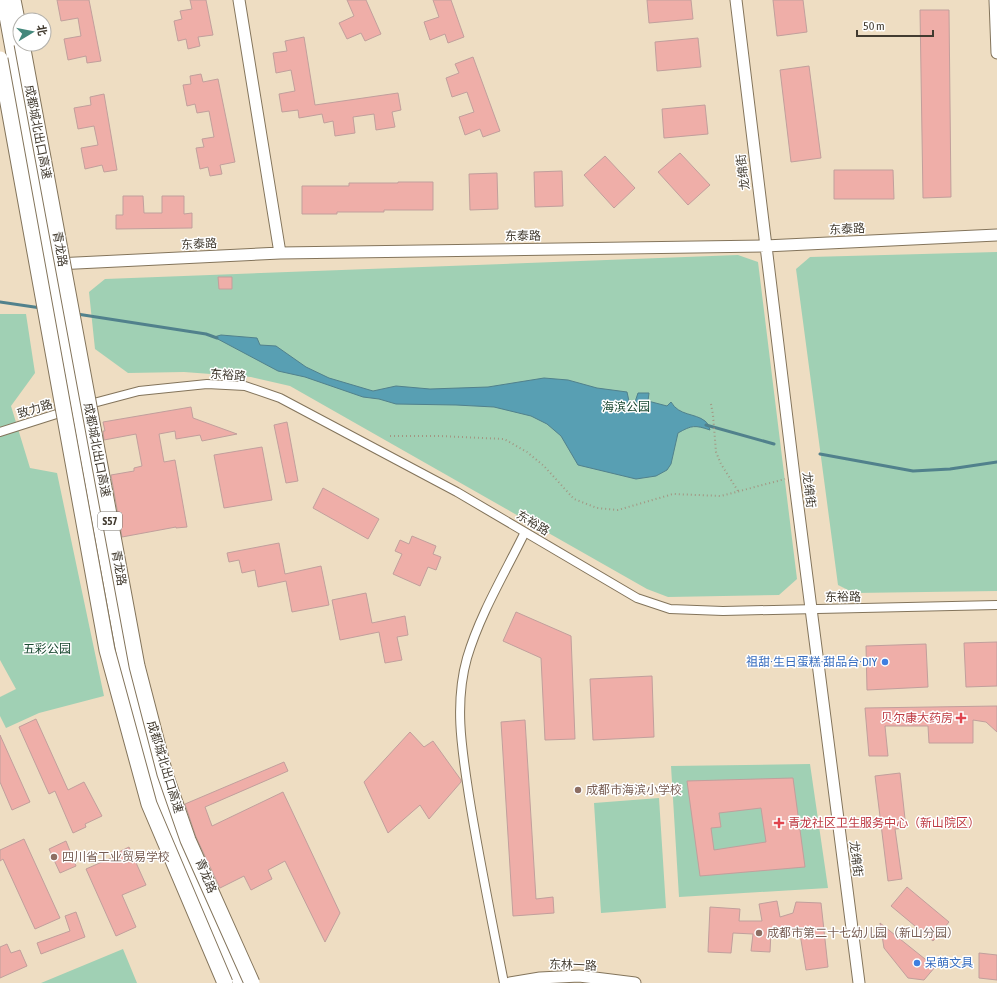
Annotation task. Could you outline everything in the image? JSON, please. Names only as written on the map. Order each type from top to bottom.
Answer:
[{"type":"highway","points":[[13,0],[15,12]]},
{"type":"highway","name":"成都城北出口高速","points":[[23,52],[137,666],[165,774],[188,840],[252,983]]},
{"type":"highway","name":"成都城北出口高速","points":[[0,59],[107,650],[149,804],[225,983]]},
{"type":"street","name":"青龙路","points":[[2,0],[122,659],[158,791],[203,904],[239,983]]},
{"type":"street","points":[[239,0],[280,253]]},
{"type":"street","name":"龙绵街","points":[[736,0],[765,246],[859,983]]},
{"type":"street","points":[[995,0],[997,53]]},
{"type":"street","name":"东泰路","points":[[50,264],[280,253],[765,246],[997,235]]},
{"type":"street","name":"东裕路","points":[[76,408],[139,391],[208,384],[246,386],[280,398],[457,492],[637,598],[670,610],[811,610],[997,605]]},
{"type":"street","name":"致力路","points":[[0,432],[76,408]]},
{"type":"street","points":[[504,983],[475,836],[461,738],[460,699],[467,660],[476,630],[525,532]]},
{"type":"street","name":"东林一路","points":[[510,983],[540,978],[579,976],[635,983]]},
{"type":"path","points":[[711,404],[716,452],[721,464],[738,491]]},
{"type":"path","points":[[390,436],[440,436],[504,439],[527,452],[544,466],[574,499],[597,508],[618,510],[673,494],[692,493],[721,496],[794,476]]},
{"type":"green space","points":[[997,252],[997,591],[854,593],[838,585],[796,269],[810,257]]},
{"type":"green space","name":"海滨公园","points":[[738,255],[758,262],[797,579],[779,595],[668,597],[647,589],[290,386],[251,377],[184,372],[128,373],[95,349],[89,292],[105,279]]},
{"type":"green space","name":"五彩公园","points":[[0,314],[26,314],[35,373],[11,406],[30,468],[57,473],[104,696],[39,713],[6,728],[0,716],[0,697],[16,689],[0,660]]},
{"type":"green space","points":[[810,764],[828,888],[679,897],[671,766]]},
{"type":"green space","points":[[659,798],[666,908],[601,913],[594,803]]},
{"type":"green space","points":[[123,949],[137,983],[41,983]]},
{"type":"water","points":[[221,335],[257,338],[260,345],[276,346],[306,367],[329,378],[373,391],[396,386],[430,389],[488,387],[544,378],[568,380],[597,388],[627,392],[629,401],[634,405],[638,393],[649,393],[648,401],[667,406],[671,402],[678,410],[701,418],[708,424],[710,430],[701,427],[694,427],[687,428],[678,433],[671,464],[667,470],[656,476],[636,479],[578,465],[561,436],[547,424],[531,416],[494,407],[396,404],[379,399],[363,397],[305,377],[278,371],[214,337]]},
{"type":"building","points":[[57,0],[89,0],[101,61],[87,63],[86,56],[68,60],[64,39],[81,36],[78,18],[61,21]]},
{"type":"building","points":[[190,0],[206,0],[213,35],[198,37],[200,46],[188,49],[186,39],[178,41],[174,21],[182,19],[180,11],[192,9]]},
{"type":"building","points":[[347,0],[366,0],[381,34],[365,41],[361,33],[347,39],[339,23],[354,16]]},
{"type":"building","points":[[433,0],[451,0],[464,37],[448,43],[445,34],[430,40],[424,22],[439,17]]},
{"type":"building","points":[[647,0],[691,0],[693,19],[649,23]]},
{"type":"building","points":[[773,0],[803,0],[807,32],[777,36]]},
{"type":"building","points":[[920,10],[949,10],[951,197],[923,198]]},
{"type":"building","points":[[304,37],[315,105],[398,93],[401,110],[392,112],[395,127],[376,130],[374,114],[353,117],[355,133],[335,136],[333,121],[324,123],[322,114],[299,118],[298,110],[282,112],[279,94],[295,91],[291,70],[276,73],[273,53],[287,51],[285,41]]},
{"type":"building","points":[[698,38],[701,67],[657,71],[655,42]]},
{"type":"building","points":[[473,57],[500,131],[483,137],[480,129],[465,135],[459,117],[474,112],[467,92],[452,97],[446,78],[459,73],[455,64]]},
{"type":"building","points":[[809,66],[821,158],[791,162],[780,70]]},
{"type":"building","points":[[201,74],[203,82],[218,79],[235,162],[220,165],[222,174],[210,176],[208,167],[200,169],[196,148],[204,147],[202,139],[214,137],[209,111],[197,113],[195,104],[187,106],[183,85],[191,84],[190,76]]},
{"type":"building","points":[[104,94],[117,170],[104,172],[102,165],[85,169],[81,148],[98,145],[94,126],[78,129],[74,108],[91,105],[90,97]]},
{"type":"building","points":[[705,105],[708,134],[664,138],[662,109]]},
{"type":"building","points":[[680,153],[710,185],[688,205],[658,172]]},
{"type":"building","points":[[605,156],[635,188],[614,208],[584,175]]},
{"type":"building","points":[[834,170],[893,170],[894,199],[834,199]]},
{"type":"building","points":[[562,171],[563,206],[535,207],[534,172]]},
{"type":"building","points":[[497,173],[498,209],[470,210],[469,174]]},
{"type":"building","points":[[433,182],[433,210],[384,210],[384,212],[302,214],[302,186],[349,186],[349,183]]},
{"type":"building","points":[[123,196],[143,196],[144,213],[162,213],[162,196],[184,196],[184,214],[192,213],[192,228],[116,229],[116,215],[123,215]]},
{"type":"building","points":[[218,277],[232,277],[232,289],[219,289]]},
{"type":"building","points":[[191,407],[193,418],[237,434],[202,441],[200,435],[176,439],[175,431],[159,434],[164,462],[175,460],[187,527],[176,527],[122,537],[111,475],[134,471],[134,468],[142,466],[136,434],[104,440],[103,431],[105,431],[103,422]]},
{"type":"building","points":[[287,422],[298,481],[286,483],[274,425]]},
{"type":"building","points":[[262,447],[272,500],[224,508],[214,455]]},
{"type":"building","points":[[323,488],[379,519],[368,539],[313,508]]},
{"type":"building","points":[[412,536],[436,546],[433,554],[441,557],[436,570],[428,567],[420,586],[393,574],[402,554],[395,551],[400,540],[409,544]]},
{"type":"building","points":[[279,543],[285,574],[321,566],[329,605],[292,612],[286,581],[258,587],[255,570],[242,573],[239,560],[229,562],[227,553]]},
{"type":"building","points":[[366,593],[372,623],[405,616],[408,635],[397,637],[402,660],[385,663],[379,632],[340,640],[332,600]]},
{"type":"building","points":[[516,612],[571,636],[575,739],[545,740],[541,658],[503,641]]},
{"type":"building","points":[[997,642],[997,686],[966,687],[964,643]]},
{"type":"building","points":[[926,644],[928,687],[867,690],[866,646]]},
{"type":"building","points":[[652,676],[654,737],[593,740],[590,679]]},
{"type":"building","points":[[997,706],[997,732],[986,722],[973,720],[973,743],[929,743],[928,726],[885,726],[888,756],[869,756],[865,708]]},
{"type":"building","points":[[36,719],[68,790],[84,782],[102,816],[85,824],[86,827],[73,833],[55,791],[49,794],[19,727]]},
{"type":"building","points":[[525,720],[536,899],[553,897],[554,913],[513,916],[501,722]]},
{"type":"building","points":[[410,732],[424,747],[433,741],[461,782],[429,819],[420,805],[388,833],[364,782]]},
{"type":"building","points":[[0,735],[30,802],[12,810],[0,782]]},
{"type":"building","points":[[284,762],[288,771],[205,807],[212,826],[283,792],[340,913],[325,942],[285,861],[268,870],[272,879],[251,890],[244,876],[220,888],[196,837],[185,804]]},
{"type":"building","points":[[900,773],[906,828],[895,829],[902,879],[888,881],[875,776]]},
{"type":"building","points":[[793,778],[805,867],[700,876],[687,781]],"holes":[[[761,808],[766,842],[714,850],[711,828],[721,827],[719,813]]]},
{"type":"building","points":[[24,839],[60,918],[35,929],[3,859],[0,861],[0,850]]},
{"type":"building","points":[[66,841],[76,866],[60,873],[49,849]]},
{"type":"building","points":[[129,847],[146,885],[122,895],[136,927],[116,936],[86,869],[120,854],[119,852]]},
{"type":"building","points":[[907,887],[949,922],[933,941],[891,906]]},
{"type":"building","points":[[777,901],[780,917],[793,913],[796,902],[821,903],[828,967],[806,970],[800,934],[771,931],[770,952],[751,951],[753,934],[733,933],[731,953],[708,952],[710,907],[740,909],[739,921],[762,921],[759,904]]},
{"type":"building","points":[[76,912],[85,937],[41,954],[37,943],[70,931],[65,916]]},
{"type":"building","points":[[880,923],[935,967],[924,980],[908,978],[884,948]]},
{"type":"building","points":[[7,944],[11,953],[20,950],[27,966],[0,978],[0,947]]},
{"type":"building","points":[[979,953],[997,955],[997,980],[979,978]]},
{"type":"waterway","points":[[0,302],[41,308]]},
{"type":"waterway","points":[[77,314],[206,334],[217,338]]},
{"type":"waterway","points":[[706,425],[774,444]]},
{"type":"waterway","points":[[820,454],[913,471],[950,469],[997,462]]},
{"type":"place","name":"祖甜·生日蛋糕·甜品台·DIY","points":[[885,662]]},
{"type":"place","name":"贝尔康大药房","points":[[961,718]]},
{"type":"place","name":"成都市海滨小学校","points":[[578,790]]},
{"type":"place","name":"青龙社区卫生服务中心（新山院区）","points":[[779,823]]},
{"type":"place","name":"四川省工业贸易学校","points":[[54,857]]},
{"type":"place","name":"成都市第二十七幼儿园（新山分园）","points":[[759,933]]},
{"type":"place","name":"呆萌文具","points":[[917,963]]}]
